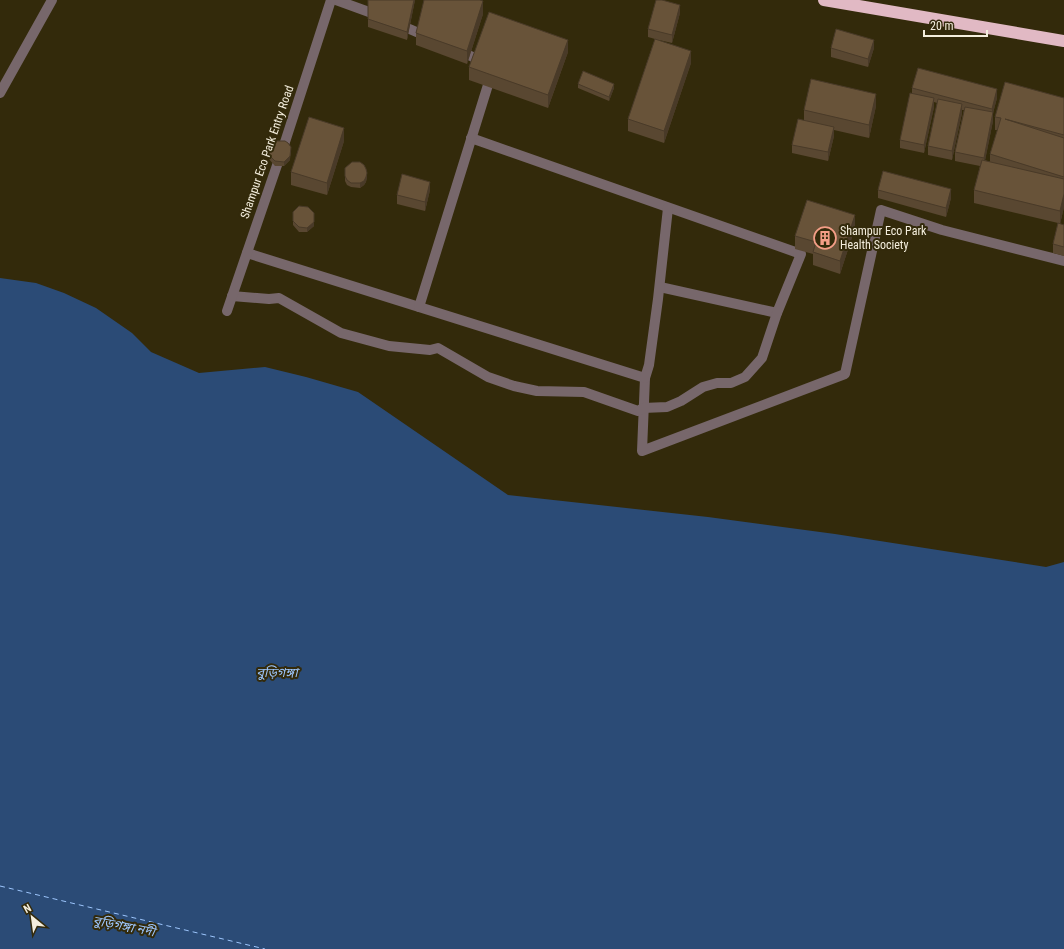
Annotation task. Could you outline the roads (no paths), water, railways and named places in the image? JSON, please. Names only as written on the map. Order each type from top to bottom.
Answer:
[{"type":"highway","points":[[824,0],[1064,41]]},
{"type":"street","points":[[0,93],[52,0]]},
{"type":"street","name":"Shampur Eco Park Entry Road","points":[[227,311],[286,139],[331,0]]},
{"type":"street","points":[[336,0],[393,21],[437,41]]},
{"type":"street","points":[[419,307],[492,72],[473,57],[451,47]]},
{"type":"street","points":[[232,296],[269,299],[279,298],[341,333],[389,346],[430,350],[438,348],[488,377],[514,386],[537,392],[584,392],[638,411],[644,408],[667,407],[681,401],[704,387],[717,383],[732,383],[745,377],[762,358],[777,313],[801,254],[471,138]]},
{"type":"street","points":[[668,208],[660,287],[649,365],[645,378],[642,451],[845,374],[881,210],[942,230],[1064,261]]},
{"type":"street","points":[[247,253],[645,378]]},
{"type":"street","points":[[660,287],[777,313]]},
{"type":"water","name":"বুড়িগঙ্গা","points":[[0,278],[36,283],[64,293],[96,308],[132,333],[151,352],[199,373],[265,367],[358,392],[508,495],[708,517],[835,534],[1046,567],[1064,562],[1064,949],[0,949]]},
{"type":"place","name":"Shampur Eco Park Health Society","points":[[825,238]]},
{"type":"water label","name":"বুড়িগঙ্গা নদী","points":[[124,926]]}]
